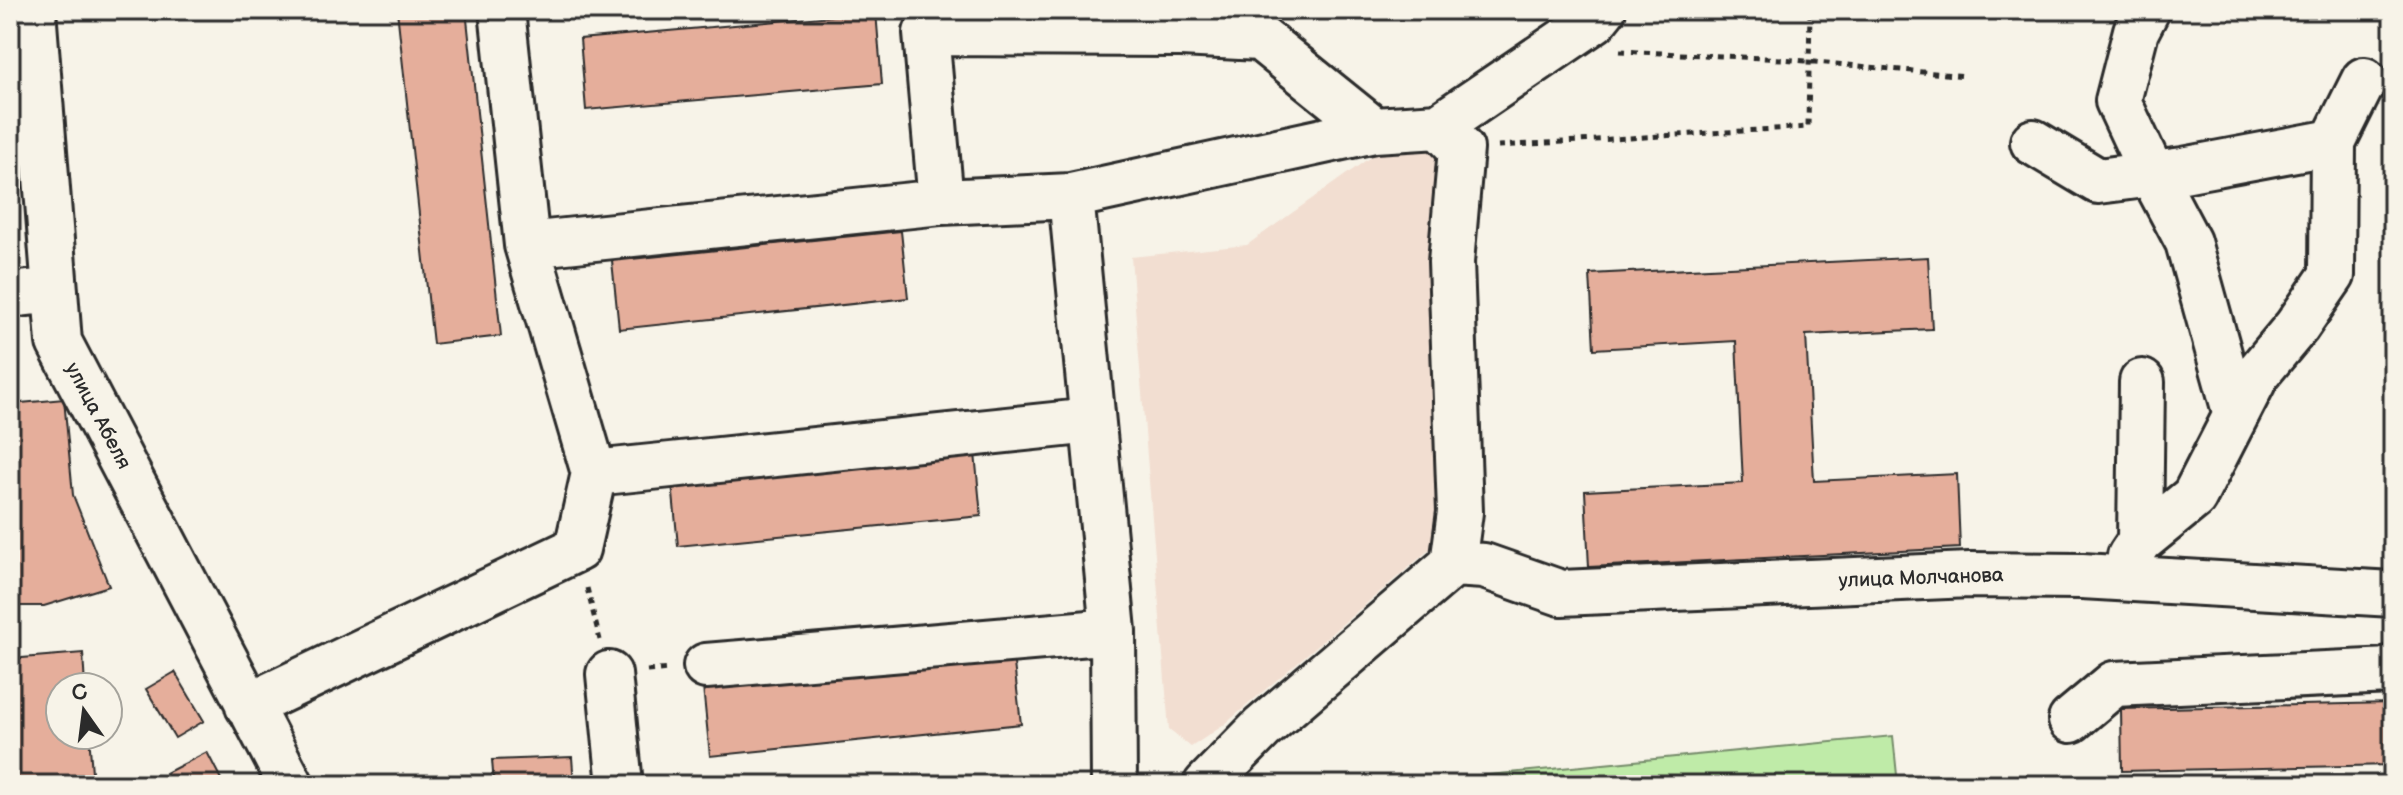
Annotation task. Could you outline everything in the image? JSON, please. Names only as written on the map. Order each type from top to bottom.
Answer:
[{"type":"street","name":"улица Абеля","points":[[33,10],[59,342],[291,785]]},
{"type":"street","points":[[2147,10],[2136,31],[2118,101],[2188,242],[2236,415]]},
{"type":"street","points":[[248,706],[577,549],[594,473],[527,245],[514,11]]},
{"type":"street","points":[[527,245],[941,202],[1071,196],[1374,130],[1450,137],[1595,20],[1609,30]]},
{"type":"street","points":[[941,202],[920,21],[1260,38],[1374,130]]},
{"type":"street","points":[[2115,578],[2140,541],[2194,497],[2257,374],[2297,326],[2332,275],[2333,142],[2364,80]]},
{"type":"street","points":[[1206,785],[1262,728],[1453,564],[1460,512],[1450,137]]},
{"type":"street","points":[[2033,142],[2098,181],[2333,142]]},
{"type":"street","points":[[1071,196],[1113,631],[1114,785]]},
{"type":"street","points":[[10,295],[55,290]]},
{"type":"street","points":[[2140,541],[2142,382]]},
{"type":"street","points":[[594,473],[1092,421]]},
{"type":"street","name":"улица Молчанова","points":[[1453,564],[1484,566],[1561,593],[1970,575],[2115,578],[2393,594]]},
{"type":"street","points":[[706,666],[1113,631]]},
{"type":"street","points":[[2071,720],[2114,684],[2391,671],[2393,667]]},
{"type":"street","points":[[609,674],[620,785]]},
{"type":"path","points":[[1450,137],[1808,127],[1810,10]]},
{"type":"path","points":[[1609,30],[1809,61],[1966,76]]},
{"type":"path","points":[[577,549],[609,674],[706,666]]},
{"type":"shaded area","points":[[1427,137],[1465,168],[1446,355],[1436,544],[1224,725],[1191,747],[1169,730],[1131,257],[1247,245],[1382,149]]},
{"type":"green space","points":[[1893,736],[1898,785],[1386,785]]},
{"type":"building","points":[[397,10],[466,10],[501,336],[433,344]]},
{"type":"building","points":[[876,12],[882,84],[586,110],[580,39]]},
{"type":"building","points":[[901,231],[908,298],[619,329],[612,261]]},
{"type":"building","points":[[1928,257],[1932,329],[1806,335],[1814,481],[1957,474],[1960,548],[1589,567],[1585,491],[1743,483],[1736,341],[1594,349],[1590,274]]},
{"type":"building","points":[[64,399],[73,495],[109,586],[44,606],[10,606],[10,404]]},
{"type":"building","points":[[975,453],[981,516],[678,546],[672,483]]},
{"type":"building","points":[[83,653],[84,671],[44,671],[44,751],[90,751],[93,785],[18,785],[10,659]]},
{"type":"building","points":[[1013,655],[1021,724],[710,756],[703,687]]},
{"type":"building","points":[[175,672],[204,721],[175,738],[146,689]]},
{"type":"building","points":[[2393,703],[2393,765],[2122,771],[2121,709]]},
{"type":"building","points":[[207,752],[224,785],[172,785],[166,773]]},
{"type":"building","points":[[572,757],[574,785],[494,785],[492,760]]}]
